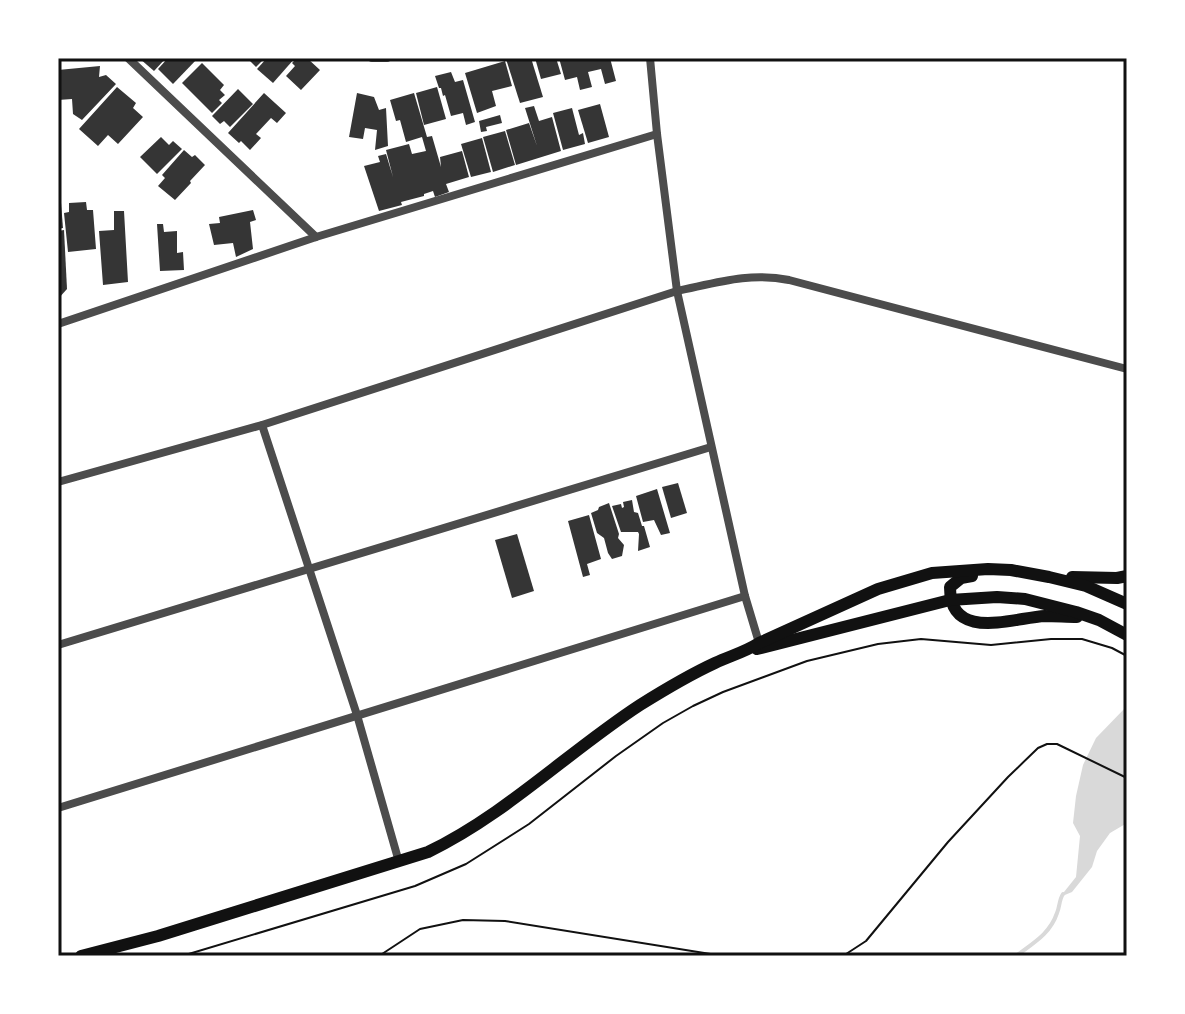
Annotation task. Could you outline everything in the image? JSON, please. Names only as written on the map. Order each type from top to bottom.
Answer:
[{"type":"main road","points":[[1011,570],[961,578],[950,587],[950,600],[958,615],[966,621],[992,624],[1045,616],[1099,620]]},
{"type":"main road","points":[[81,956],[158,936],[428,852],[458,837],[641,704],[681,680],[878,589],[932,573],[1011,570],[1086,586],[1127,604]]},
{"type":"main road","points":[[1049,577],[1127,576]]},
{"type":"main road","points":[[757,647],[950,600],[997,597],[1025,599],[1076,612],[1127,635]]},
{"type":"street","points":[[128,58],[316,237]]},
{"type":"street","points":[[372,58],[387,58]]},
{"type":"street","points":[[650,58],[677,291],[757,647]]},
{"type":"street","points":[[58,324],[316,237],[657,134]]},
{"type":"street","points":[[58,482],[262,425],[677,291],[742,278],[768,276],[789,280],[1127,369]]},
{"type":"street","points":[[262,425],[357,715],[399,862]]},
{"type":"street","points":[[58,645],[711,447]]},
{"type":"street","points":[[58,808],[745,596]]},
{"type":"path","points":[[182,956],[415,886],[466,864],[529,824],[663,723],[723,692],[807,661],[878,644],[921,639],[991,645],[1082,639],[1127,656]]},
{"type":"path","points":[[843,956],[866,941],[948,842],[1038,748],[1057,744],[1127,778]]},
{"type":"path","points":[[379,956],[420,929],[463,920],[505,921],[723,956]]},
{"type":"shaded area","points":[[1127,706],[1127,823],[1110,833],[1097,851],[1092,867],[1072,892],[1060,897],[1076,877],[1080,836],[1073,823],[1083,765],[1096,738]]},
{"type":"building","points":[[139,58],[166,58],[154,71]]},
{"type":"building","points":[[168,58],[198,58],[173,84],[158,69]]},
{"type":"building","points":[[247,58],[265,58],[256,67]]},
{"type":"building","points":[[267,58],[295,58],[273,83],[257,69]]},
{"type":"building","points":[[297,58],[307,58],[320,70],[301,90],[286,76],[295,66],[292,63]]},
{"type":"building","points":[[531,58],[543,97],[520,103],[506,59]]},
{"type":"building","points":[[535,58],[556,58],[561,74],[541,79]]},
{"type":"building","points":[[559,58],[610,58],[616,81],[605,84],[601,69],[588,72],[592,87],[580,90],[577,77],[565,80]]},
{"type":"building","points":[[505,61],[512,86],[492,91],[496,106],[477,113],[465,73]]},
{"type":"building","points":[[202,63],[224,85],[220,90],[225,95],[219,100],[222,103],[212,113],[182,83]]},
{"type":"building","points":[[100,66],[99,77],[106,75],[116,84],[82,120],[73,114],[72,99],[58,100],[58,70]]},
{"type":"building","points":[[451,72],[455,82],[463,80],[475,122],[466,125],[463,113],[451,116],[435,76]]},
{"type":"building","points":[[117,87],[136,103],[133,108],[143,117],[118,144],[108,135],[98,146],[79,129]]},
{"type":"building","points":[[437,87],[446,119],[424,125],[416,93]]},
{"type":"building","points":[[238,89],[253,104],[230,127],[224,121],[220,124],[212,116]]},
{"type":"building","points":[[264,93],[286,113],[277,123],[271,118],[256,134],[261,138],[250,150],[228,133]]},
{"type":"building","points":[[357,93],[374,97],[379,110],[386,108],[388,146],[375,150],[377,130],[365,128],[363,139],[349,137]]},
{"type":"building","points":[[414,93],[427,137],[432,136],[441,167],[440,157],[462,151],[469,177],[446,184],[449,192],[435,197],[433,191],[379,211],[364,166],[380,162],[378,156],[386,154],[393,177],[386,150],[409,144],[412,154],[426,151],[422,137],[406,142],[390,100]]},
{"type":"building","points":[[600,104],[609,137],[588,143],[578,110]]},
{"type":"building","points":[[534,106],[539,121],[552,117],[561,151],[516,165],[506,130],[529,123],[537,146],[525,108]]},
{"type":"building","points":[[572,108],[579,135],[583,133],[585,144],[563,150],[553,113]]},
{"type":"building","points":[[500,115],[502,123],[486,127],[487,131],[481,132],[479,121]]},
{"type":"building","points":[[505,131],[515,165],[493,172],[483,137]]},
{"type":"building","points":[[161,137],[169,145],[173,141],[182,149],[157,174],[140,157]]},
{"type":"building","points":[[482,138],[491,172],[471,177],[461,144]]},
{"type":"building","points":[[184,150],[205,165],[175,200],[158,186],[165,178],[162,175]]},
{"type":"building","points":[[58,191],[63,228],[58,229]]},
{"type":"building","points":[[86,202],[87,210],[93,210],[96,249],[68,252],[64,213],[69,212],[69,203]]},
{"type":"building","points":[[253,210],[256,220],[250,222],[253,249],[236,257],[233,243],[214,245],[209,224],[220,223],[219,217]]},
{"type":"building","points":[[114,211],[124,211],[128,282],[103,285],[99,231],[114,230]]},
{"type":"building","points":[[157,224],[163,224],[164,232],[177,231],[177,253],[183,252],[184,270],[160,271]]},
{"type":"building","points":[[64,230],[67,289],[58,299],[58,231]]},
{"type":"building","points":[[678,483],[687,513],[671,518],[662,487]]},
{"type":"building","points":[[657,489],[670,533],[661,535],[654,520],[643,522],[636,496]]},
{"type":"building","points":[[632,500],[634,512],[638,513],[644,526],[650,547],[638,551],[638,532],[621,532],[612,506],[621,504],[622,508],[623,502]]},
{"type":"building","points":[[609,503],[618,538],[624,545],[622,556],[612,559],[604,538],[597,533],[591,513]]},
{"type":"building","points":[[589,515],[601,559],[587,564],[590,575],[583,577],[568,521]]},
{"type":"building","points":[[517,534],[534,591],[512,598],[495,540]]},
{"type":"waterway","points":[[1016,956],[1050,927],[1063,894]]}]
